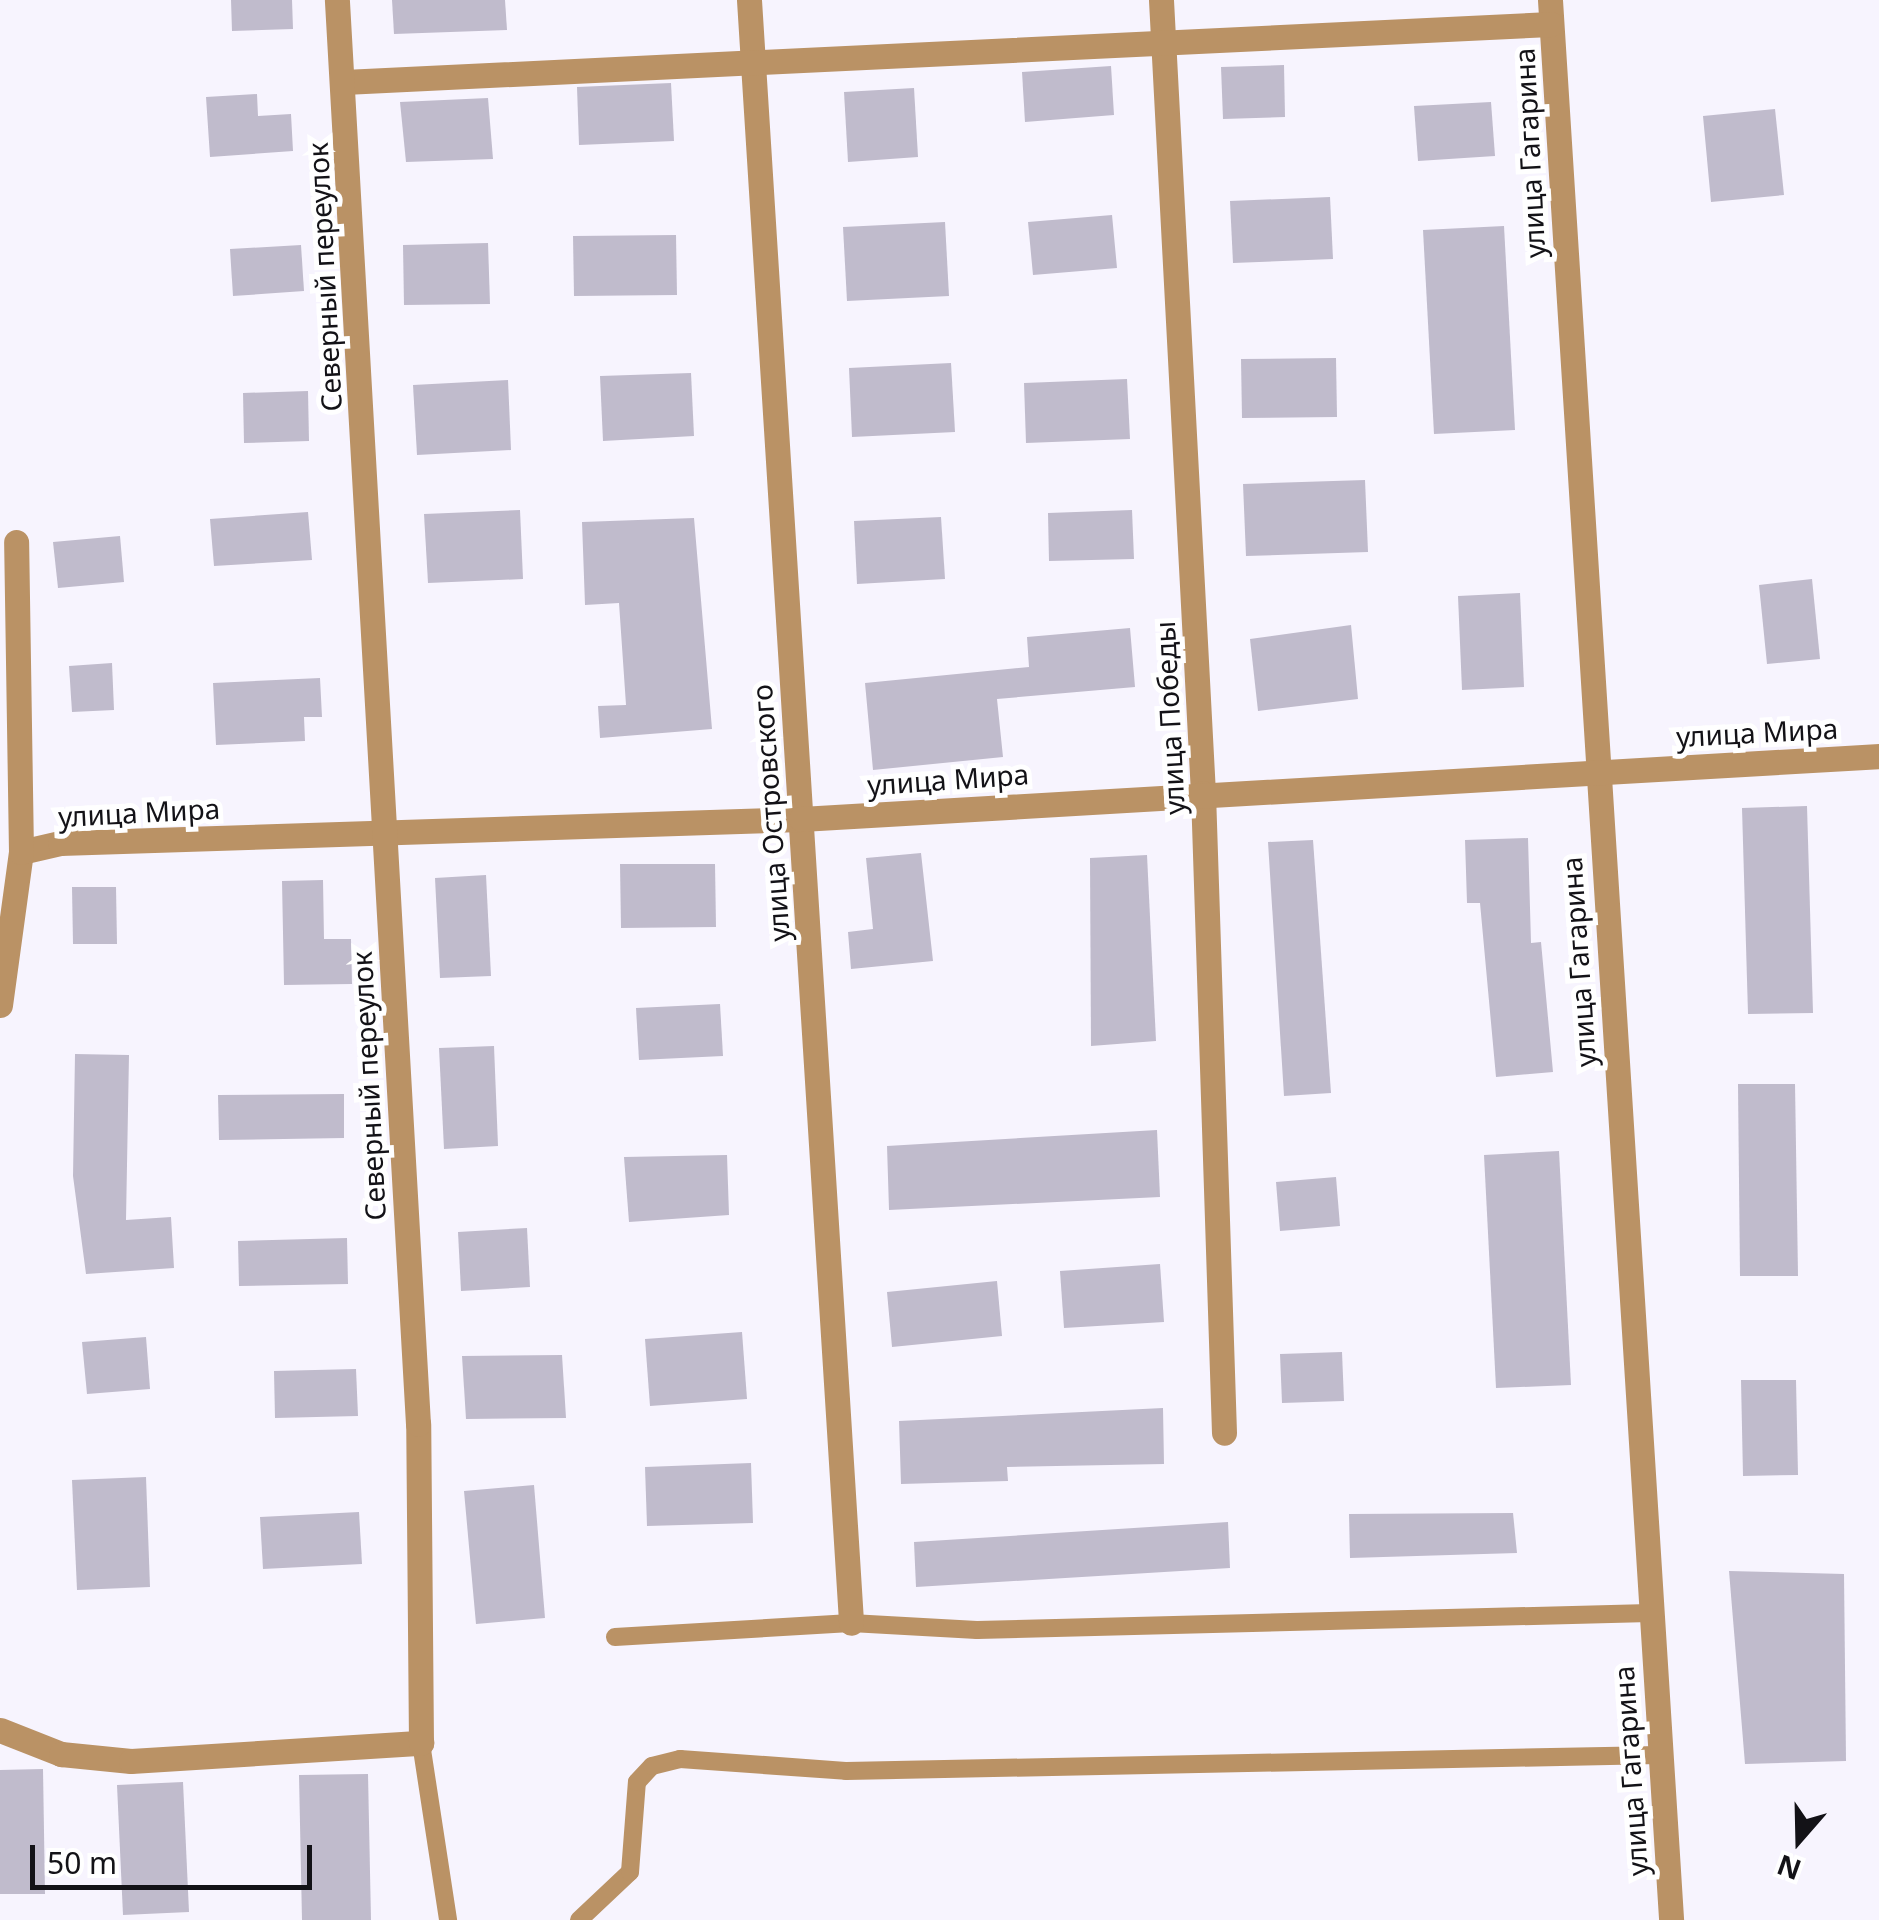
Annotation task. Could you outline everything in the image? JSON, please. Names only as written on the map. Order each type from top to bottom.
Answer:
[{"type":"street","name":"Северный переулок","points":[[337,0],[418,1424],[421,1743]]},
{"type":"street","name":"улица Островского","points":[[749,0],[852,1623]]},
{"type":"street","name":"улица Победы","points":[[1161,0],[1203,792],[1224,1433]]},
{"type":"street","points":[[344,82],[752,61],[1164,47],[1551,12]]},
{"type":"street","name":"улица Гагарина","points":[[1551,12],[1671,1920]]},
{"type":"street","points":[[0,1005],[21,852],[16,542]]},
{"type":"street","name":"улица Мира","points":[[21,852],[60,843],[800,818],[1879,756]]},
{"type":"street","points":[[0,1730],[61,1754],[130,1761],[421,1743]]},
{"type":"lane","points":[[615,1637],[852,1623],[977,1630],[1650,1614]]},
{"type":"lane","points":[[421,1743],[448,1920]]},
{"type":"lane","points":[[578,1920],[630,1872],[637,1782],[652,1766],[680,1759],[846,1771],[1659,1755]]},
{"type":"building","points":[[231,0],[292,0],[293,29],[232,31]]},
{"type":"building","points":[[392,0],[505,0],[507,30],[394,34]]},
{"type":"building","points":[[1284,65],[1285,117],[1223,119],[1221,67]]},
{"type":"building","points":[[1111,66],[1114,115],[1025,122],[1022,72]]},
{"type":"building","points":[[671,83],[674,141],[579,145],[577,87]]},
{"type":"building","points":[[914,88],[918,157],[848,162],[844,92]]},
{"type":"building","points":[[257,94],[258,116],[291,114],[293,151],[210,157],[206,97]]},
{"type":"building","points":[[488,98],[493,159],[406,162],[400,102]]},
{"type":"building","points":[[1491,102],[1495,156],[1418,161],[1414,106]]},
{"type":"building","points":[[1775,109],[1784,195],[1711,202],[1703,116]]},
{"type":"building","points":[[1330,197],[1333,259],[1233,263],[1230,201]]},
{"type":"building","points":[[1112,215],[1117,268],[1033,275],[1028,222]]},
{"type":"building","points":[[945,222],[949,296],[847,301],[843,227]]},
{"type":"building","points":[[1504,226],[1515,430],[1434,434],[1423,230]]},
{"type":"building","points":[[676,235],[677,295],[574,296],[573,236]]},
{"type":"building","points":[[488,243],[490,304],[404,305],[403,245]]},
{"type":"building","points":[[301,245],[304,291],[233,296],[230,249]]},
{"type":"building","points":[[1336,358],[1337,417],[1242,418],[1241,359]]},
{"type":"building","points":[[951,363],[955,432],[852,437],[849,368]]},
{"type":"building","points":[[691,373],[694,436],[603,441],[600,376]]},
{"type":"building","points":[[1127,379],[1130,439],[1026,443],[1024,383]]},
{"type":"building","points":[[508,380],[511,450],[417,455],[413,385]]},
{"type":"building","points":[[308,391],[309,441],[244,443],[243,393]]},
{"type":"building","points":[[1365,480],[1368,552],[1246,556],[1243,484]]},
{"type":"building","points":[[520,510],[523,579],[428,583],[424,514]]},
{"type":"building","points":[[1132,510],[1134,559],[1049,561],[1048,513]]},
{"type":"building","points":[[308,512],[312,560],[214,566],[210,519]]},
{"type":"building","points":[[941,517],[945,579],[857,584],[854,521]]},
{"type":"building","points":[[694,518],[712,729],[600,738],[598,706],[626,705],[619,603],[585,605],[582,522]]},
{"type":"building","points":[[120,536],[124,582],[58,588],[53,542]]},
{"type":"building","points":[[1812,579],[1820,659],[1767,664],[1759,585]]},
{"type":"building","points":[[1520,593],[1524,687],[1462,690],[1458,596]]},
{"type":"building","points":[[1351,625],[1358,699],[1258,711],[1250,639]]},
{"type":"building","points":[[1130,628],[1135,687],[997,699],[1003,757],[873,770],[865,683],[1029,667],[1027,637]]},
{"type":"building","points":[[112,663],[114,710],[72,712],[69,666]]},
{"type":"building","points":[[320,678],[322,717],[304,717],[305,741],[216,745],[213,683]]},
{"type":"building","points":[[1807,806],[1813,1013],[1748,1014],[1742,808]]},
{"type":"building","points":[[1528,838],[1531,943],[1541,942],[1553,1072],[1496,1077],[1480,903],[1467,903],[1465,840]]},
{"type":"building","points":[[1313,840],[1331,1093],[1284,1096],[1268,842]]},
{"type":"building","points":[[921,853],[933,961],[851,969],[848,932],[873,929],[866,858]]},
{"type":"building","points":[[1147,855],[1156,1041],[1091,1046],[1090,858]]},
{"type":"building","points":[[620,864],[715,864],[716,927],[621,928]]},
{"type":"building","points":[[486,875],[491,976],[440,978],[435,878]]},
{"type":"building","points":[[323,880],[324,939],[351,939],[352,984],[284,985],[282,881]]},
{"type":"building","points":[[72,887],[116,887],[117,944],[73,944]]},
{"type":"building","points":[[720,1004],[723,1056],[639,1060],[636,1008]]},
{"type":"building","points":[[494,1046],[498,1146],[444,1149],[439,1048]]},
{"type":"building","points":[[75,1054],[129,1055],[126,1220],[171,1217],[174,1268],[86,1274],[73,1176]]},
{"type":"building","points":[[1738,1084],[1795,1084],[1798,1276],[1740,1276]]},
{"type":"building","points":[[344,1094],[344,1138],[219,1140],[218,1095]]},
{"type":"building","points":[[1157,1130],[1160,1197],[889,1210],[887,1146]]},
{"type":"building","points":[[1559,1151],[1571,1385],[1496,1388],[1484,1155]]},
{"type":"building","points":[[727,1155],[729,1215],[629,1222],[624,1157]]},
{"type":"building","points":[[1336,1177],[1340,1226],[1280,1231],[1276,1182]]},
{"type":"building","points":[[527,1228],[530,1287],[461,1291],[458,1232]]},
{"type":"building","points":[[347,1238],[348,1284],[239,1286],[238,1241]]},
{"type":"building","points":[[1160,1264],[1164,1322],[1064,1328],[1060,1271]]},
{"type":"building","points":[[997,1281],[1002,1336],[892,1347],[887,1292]]},
{"type":"building","points":[[742,1332],[747,1399],[650,1406],[645,1339]]},
{"type":"building","points":[[146,1337],[150,1389],[87,1394],[82,1342]]},
{"type":"building","points":[[1342,1352],[1344,1401],[1282,1403],[1280,1354]]},
{"type":"building","points":[[562,1355],[566,1418],[466,1419],[462,1356]]},
{"type":"building","points":[[356,1369],[358,1416],[275,1418],[274,1371]]},
{"type":"building","points":[[1741,1380],[1796,1380],[1798,1475],[1743,1476]]},
{"type":"building","points":[[1163,1408],[1164,1464],[1007,1467],[1008,1481],[901,1484],[899,1421]]},
{"type":"building","points":[[751,1463],[753,1523],[647,1526],[645,1467]]},
{"type":"building","points":[[146,1477],[150,1587],[77,1590],[72,1480]]},
{"type":"building","points":[[534,1485],[545,1618],[476,1624],[464,1491]]},
{"type":"building","points":[[359,1512],[362,1564],[263,1569],[260,1517]]},
{"type":"building","points":[[1513,1513],[1517,1553],[1350,1558],[1349,1514]]},
{"type":"building","points":[[1228,1522],[1230,1568],[916,1587],[914,1542]]},
{"type":"building","points":[[1729,1571],[1844,1574],[1846,1761],[1745,1764]]},
{"type":"building","points":[[43,1769],[45,1894],[0,1894],[0,1770]]},
{"type":"building","points":[[368,1774],[371,1920],[302,1920],[299,1775]]},
{"type":"building","points":[[183,1782],[189,1912],[123,1915],[117,1785]]}]
